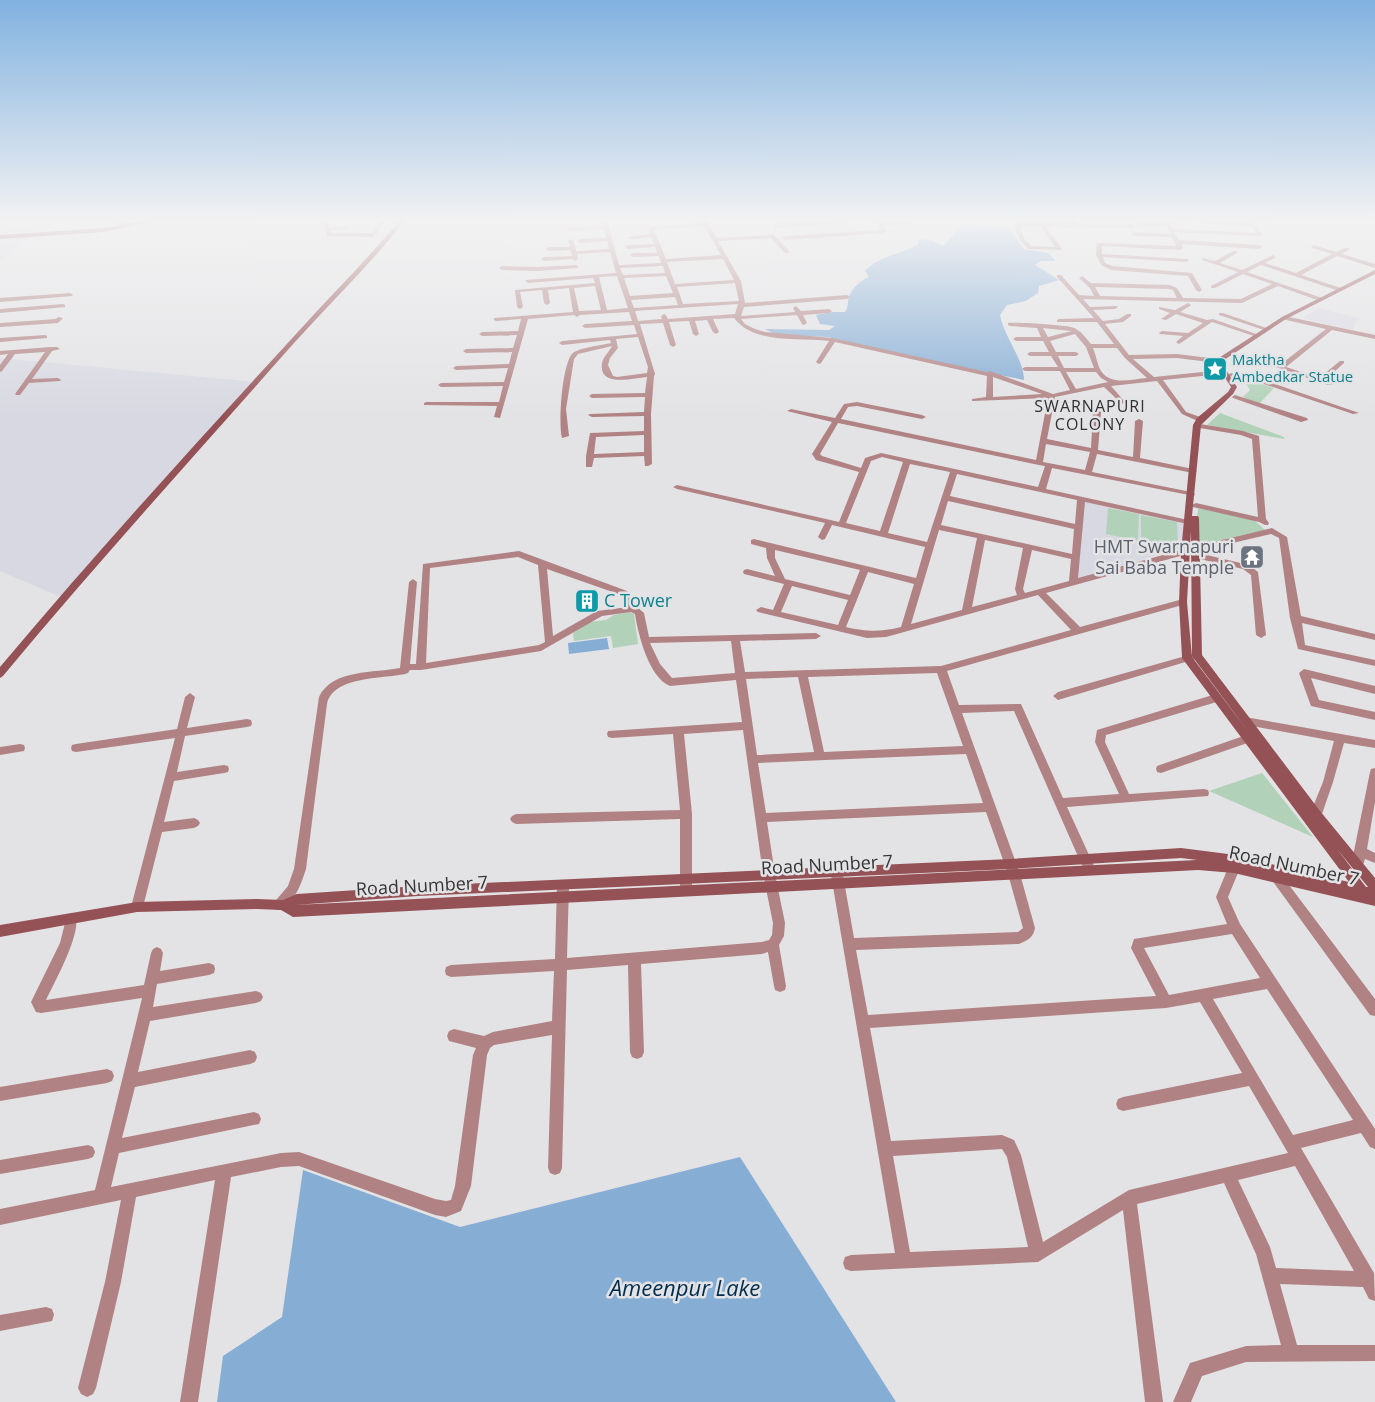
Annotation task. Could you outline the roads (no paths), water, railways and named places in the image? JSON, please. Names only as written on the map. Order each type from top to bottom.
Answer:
[{"type":"street","points":[[0,674],[63,598],[299,334],[345,285]]},
{"type":"street","points":[[520,307],[517,291],[578,285]]},
{"type":"street","points":[[597,285],[605,312]]},
{"type":"street","points":[[623,285],[633,311],[635,323],[650,360],[652,374],[647,414],[648,464]]},
{"type":"street","points":[[680,285],[673,286],[681,306]]},
{"type":"street","points":[[740,285],[742,303],[738,317],[740,324],[747,327],[772,334],[833,340],[990,373],[1052,396]]},
{"type":"street","points":[[1068,285],[1127,357],[1154,378],[1184,413],[1200,424],[1256,438],[1262,520]]},
{"type":"street","points":[[1196,285],[1198,290]]},
{"type":"street","points":[[1078,297],[1242,301],[1275,285]]},
{"type":"street","points":[[1282,285],[1320,299]]},
{"type":"street","points":[[1328,285],[1339,289]]},
{"type":"street","points":[[974,400],[1052,396],[1115,383],[1223,369],[1256,335],[1347,285]]},
{"type":"street","points":[[571,286],[577,314]]},
{"type":"street","points":[[1090,286],[1170,287],[1175,289],[1181,299]]},
{"type":"street","points":[[1090,286],[1098,298]]},
{"type":"street","points":[[545,288],[547,303]]},
{"type":"street","points":[[0,300],[70,295]]},
{"type":"street","points":[[628,298],[677,295]]},
{"type":"street","points":[[496,319],[847,297]]},
{"type":"street","points":[[791,301],[804,323]]},
{"type":"street","points":[[1164,319],[1188,305]]},
{"type":"street","points":[[0,311],[63,306]]},
{"type":"street","points":[[1088,309],[1115,307]]},
{"type":"street","points":[[662,308],[672,345]]},
{"type":"street","points":[[1161,308],[1256,335]]},
{"type":"street","points":[[1179,342],[1209,321],[1229,310]]},
{"type":"street","points":[[585,326],[829,311]]},
{"type":"street","points":[[1221,314],[1266,329]]},
{"type":"street","points":[[1018,319],[1099,322],[1121,321],[1129,315]]},
{"type":"street","points":[[498,417],[525,318]]},
{"type":"street","points":[[709,318],[716,332]]},
{"type":"street","points":[[1284,318],[1375,337]]},
{"type":"street","points":[[691,319],[696,334]]},
{"type":"street","points":[[2,325],[59,320]]},
{"type":"street","points":[[1010,324],[1069,327],[1077,332],[1089,346],[1096,370],[1104,378],[1115,383]]},
{"type":"street","points":[[1038,325],[1074,392]]},
{"type":"street","points":[[1281,368],[1331,328]]},
{"type":"street","points":[[1016,339],[1045,340],[1077,332]]},
{"type":"street","points":[[482,334],[520,333]]},
{"type":"street","points":[[1162,333],[1190,335]]},
{"type":"street","points":[[565,436],[563,409],[571,359],[576,353],[613,341],[640,335]]},
{"type":"street","points":[[0,340],[45,337]]},
{"type":"street","points":[[819,362],[833,340]]},
{"type":"street","points":[[562,343],[613,341]]},
{"type":"street","points":[[613,341],[614,350],[606,355],[605,359],[606,372],[611,377],[652,374]]},
{"type":"street","points":[[1089,346],[1118,346]]},
{"type":"street","points":[[0,353],[53,349],[18,394]]},
{"type":"street","points":[[466,351],[516,350]]},
{"type":"street","points":[[0,370],[12,352]]},
{"type":"street","points":[[1030,354],[1076,354]]},
{"type":"street","points":[[1127,357],[1176,356],[1253,378],[1321,380],[1330,384]]},
{"type":"street","points":[[1321,380],[1342,362]]},
{"type":"street","points":[[1270,364],[1281,368],[1288,380],[1355,413]]},
{"type":"street","points":[[456,368],[512,366]]},
{"type":"street","points":[[1025,369],[1096,370]]},
{"type":"street","points":[[1223,369],[1240,384],[1240,388],[1235,397],[1200,424],[1196,505],[1183,602],[1192,657],[1216,698],[1252,736],[1375,887]]},
{"type":"street","points":[[1223,369],[1234,387],[1231,393],[1200,424],[1193,471],[1188,522],[1191,553],[1192,657],[1245,721],[1252,736],[1372,899]]},
{"type":"street","points":[[989,399],[990,373]]},
{"type":"street","points":[[27,381],[58,380]]},
{"type":"street","points":[[441,386],[507,384]]},
{"type":"street","points":[[1106,385],[1122,402]]},
{"type":"street","points":[[592,396],[648,395]]},
{"type":"street","points":[[1040,463],[1052,396]]},
{"type":"street","points":[[1235,397],[1304,420]]},
{"type":"street","points":[[426,404],[501,404]]},
{"type":"street","points":[[864,470],[819,458],[816,454],[846,405],[850,404],[922,417]]},
{"type":"street","points":[[791,411],[1191,494]]},
{"type":"street","points":[[1088,473],[1094,451],[1098,412]]},
{"type":"street","points":[[592,415],[647,414]]},
{"type":"street","points":[[1136,460],[1139,421]]},
{"type":"street","points":[[589,465],[592,435],[647,433]]},
{"type":"street","points":[[1044,441],[1193,471]]},
{"type":"street","points":[[590,456],[648,454]]},
{"type":"street","points":[[842,524],[868,460],[876,456],[907,461],[1188,522]]},
{"type":"street","points":[[883,534],[907,461]]},
{"type":"street","points":[[1041,491],[1048,464]]},
{"type":"street","points":[[905,630],[954,472]]},
{"type":"street","points":[[677,487],[930,545]]},
{"type":"street","points":[[946,498],[1078,527]]},
{"type":"street","points":[[1073,584],[1081,500]]},
{"type":"street","points":[[1196,505],[1262,520],[1272,531],[1283,537],[1294,618],[1301,647],[1375,664]]},
{"type":"street","points":[[822,537],[830,522]]},
{"type":"street","points":[[936,527],[1075,557]]},
{"type":"street","points":[[761,610],[867,635],[905,630],[1272,531]]},
{"type":"street","points":[[966,613],[981,536]]},
{"type":"street","points":[[754,542],[919,582]]},
{"type":"street","points":[[770,546],[771,558],[785,582],[776,614]]},
{"type":"street","points":[[1022,598],[1019,589],[1028,547]]},
{"type":"street","points":[[1191,553],[1246,567],[1255,574],[1261,635]]},
{"type":"street","points":[[422,667],[426,566],[519,554],[628,596],[633,609],[638,613],[644,645],[662,674],[670,682],[740,676],[941,668],[1183,602]]},
{"type":"street","points":[[542,564],[550,641]]},
{"type":"street","points":[[840,629],[865,569]]},
{"type":"street","points":[[748,572],[852,598]]},
{"type":"street","points":[[280,905],[293,889],[300,868],[320,718],[326,693],[331,687],[344,680],[405,670],[413,582]]},
{"type":"street","points":[[1041,593],[1078,631]]},
{"type":"street","points":[[406,667],[422,667],[541,648],[600,613],[633,609]]},
{"type":"street","points":[[1294,618],[1375,637]]},
{"type":"street","points":[[651,640],[816,636]]},
{"type":"street","points":[[451,972],[762,948],[773,944],[778,936],[778,923],[770,880],[754,760],[747,726],[736,638]]},
{"type":"street","points":[[1058,696],[1192,657]]},
{"type":"street","points":[[849,944],[1024,936],[1029,928],[1012,869],[941,668]]},
{"type":"street","points":[[1375,690],[1304,673],[1315,703],[1375,716]]},
{"type":"street","points":[[802,674],[820,756]]},
{"type":"street","points":[[137,907],[190,697]]},
{"type":"street","points":[[1126,798],[1100,742],[1101,733],[1216,698]]},
{"type":"street","points":[[955,709],[1017,707],[1088,865]]},
{"type":"street","points":[[1245,721],[1375,744]]},
{"type":"street","points":[[76,748],[247,723]]},
{"type":"street","points":[[612,734],[747,726]]},
{"type":"street","points":[[678,730],[686,814],[686,884]]},
{"type":"street","points":[[1161,769],[1252,736]]},
{"type":"street","points":[[1316,814],[1328,782],[1340,738]]},
{"type":"street","points":[[0,751],[20,748]]},
{"type":"street","points":[[754,760],[970,750]]},
{"type":"street","points":[[170,777],[224,769]]},
{"type":"street","points":[[1358,864],[1375,772]]},
{"type":"street","points":[[1059,803],[1204,793]]},
{"type":"street","points":[[762,818],[990,807]]},
{"type":"street","points":[[516,819],[686,814]]},
{"type":"street","points":[[157,828],[194,823]]},
{"type":"street","points":[[1360,850],[1375,858]]},
{"type":"street","points":[[1233,864],[1222,897],[1235,928],[1375,1142]]},
{"type":"street","name":"Road Number 7","points":[[0,931],[137,907],[203,904],[280,905],[293,911],[483,894],[1088,865],[1233,864],[1372,899]]},
{"type":"street","points":[[1277,874],[1375,1010]]},
{"type":"street","points":[[837,877],[904,1260]]},
{"type":"street","points":[[555,1168],[562,891]]},
{"type":"street","points":[[71,919],[66,944],[38,1002],[41,1007],[151,984],[209,969]]},
{"type":"street","points":[[1166,1002],[1137,948],[1138,943],[1235,928]]},
{"type":"street","points":[[773,944],[780,986]]},
{"type":"street","points":[[101,1196],[145,1015],[157,953]]},
{"type":"street","points":[[634,959],[637,1052]]},
{"type":"street","points":[[862,1022],[1166,1002],[1271,982]]},
{"type":"street","points":[[1204,996],[1371,1286]]},
{"type":"street","points":[[145,1015],[256,997]]},
{"type":"street","points":[[454,1036],[485,1043],[493,1039],[558,1027]]},
{"type":"street","points":[[0,1217],[281,1160],[298,1160],[435,1207],[446,1209],[456,1206],[463,1186],[480,1055],[485,1043]]},
{"type":"street","points":[[129,1081],[250,1057]]},
{"type":"street","points":[[0,1094],[107,1076]]},
{"type":"street","points":[[1123,1104],[1252,1078]]},
{"type":"street","points":[[112,1147],[254,1119]]},
{"type":"street","points":[[1290,1143],[1363,1125]]},
{"type":"street","points":[[886,1149],[1002,1142],[1009,1145],[1014,1155],[1038,1254]]},
{"type":"street","points":[[0,1167],[88,1152]]},
{"type":"street","points":[[851,1263],[1038,1254],[1129,1198],[1299,1158]]},
{"type":"street","points":[[189,1402],[224,1171]]},
{"type":"street","points":[[1228,1175],[1264,1253],[1291,1353]]},
{"type":"street","points":[[86,1388],[113,1282],[130,1190]]},
{"type":"street","points":[[1129,1198],[1154,1402]]},
{"type":"street","points":[[1270,1276],[1371,1286]]},
{"type":"street","points":[[0,1323],[46,1315]]},
{"type":"street","points":[[1182,1402],[1196,1369],[1246,1354],[1375,1353]]},
{"type":"water","points":[[857,285],[1041,285],[1039,286],[1038,293],[1026,301],[1007,305],[1000,315],[1005,331],[1021,364],[1024,380],[853,345],[829,337],[777,335],[765,329],[829,330],[835,326],[820,324],[816,315],[845,312],[849,297]]},
{"type":"water","points":[[607,638],[609,649],[569,654],[568,643]]},
{"type":"water","name":"Ameenpur Lake","points":[[740,1157],[896,1402],[217,1402],[223,1356],[282,1317],[303,1170],[460,1227]]},
{"type":"place","name":"Maktha Ambedkar Statue","points":[[1215,369]]},
{"type":"place","name":"HMT Swarnapuri Sai Baba Temple","points":[[1252,557]]},
{"type":"place","name":"C Tower","points":[[587,601]]},
{"type":"district","name":"SWARNAPURI COLONY","points":[[1090,415]]}]
